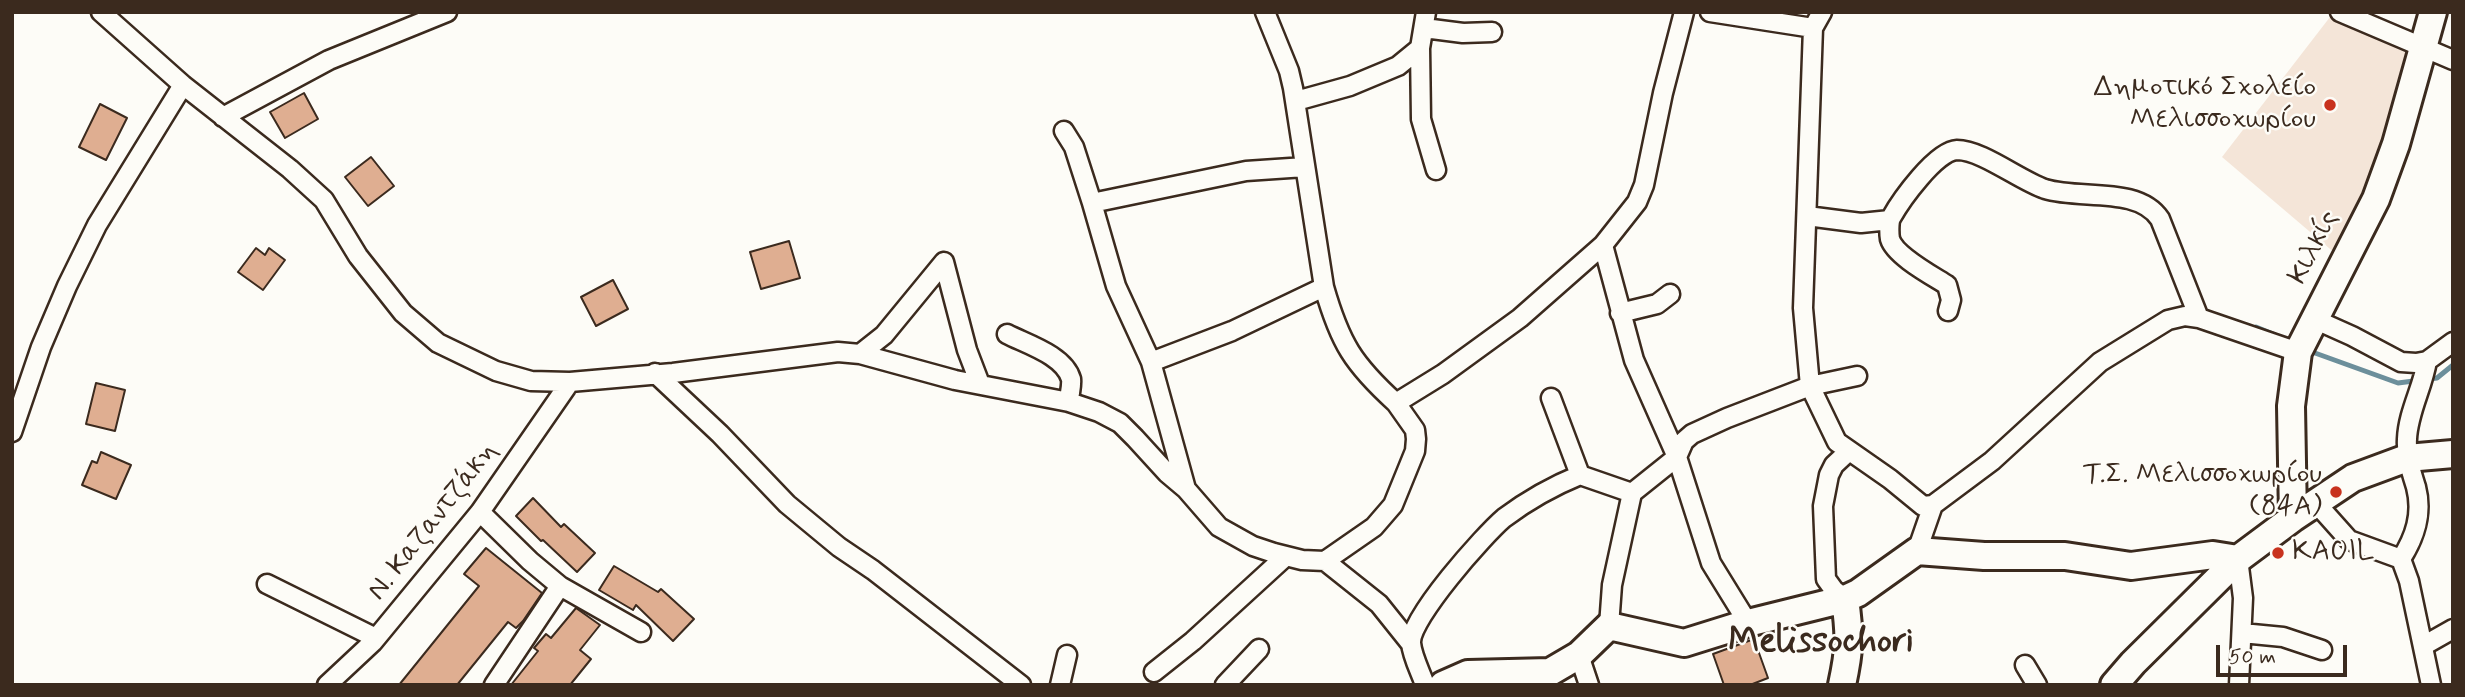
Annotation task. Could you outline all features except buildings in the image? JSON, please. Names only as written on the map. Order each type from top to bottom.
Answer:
[{"type":"main road","name":"Κιλκίς","points":[[2293,518],[2291,407],[2298,352],[2376,199],[2396,144],[2433,12]]},
{"type":"main road","points":[[2115,685],[2133,663],[2238,559],[2293,518],[2353,478],[2407,458],[2453,454]]},
{"type":"main road","points":[[1443,685],[1468,674],[1500,679],[1550,672],[1579,655],[1609,626],[1684,643],[1845,598],[1858,593],[1917,551],[1984,556],[2065,556],[2131,566],[2213,555],[2238,559]]},
{"type":"main road","points":[[1842,685],[1850,650],[1845,598]]},
{"type":"street","points":[[101,12],[183,85],[290,169],[324,200],[375,278],[403,313],[438,342],[496,372],[531,381],[570,382],[673,373],[838,352],[860,354],[954,380],[1069,402],[1099,412],[1120,424],[1186,489],[1219,527],[1253,545],[1286,556],[1325,561],[1379,604],[1411,644],[1424,685]]},
{"type":"street","points":[[223,117],[329,60],[447,12]]},
{"type":"street","points":[[1265,12],[1289,71],[1296,101],[1324,287],[1336,328],[1367,377],[1396,403],[1415,430],[1416,439],[1415,451],[1393,505],[1374,527],[1325,561]]},
{"type":"street","points":[[1396,403],[1443,374],[1520,318],[1603,245],[1637,202],[1644,185],[1663,93],[1684,12]]},
{"type":"street","points":[[1710,12],[1818,20],[1803,308],[1810,386],[1837,442],[1923,506],[1933,505],[1992,461],[2100,362],[2168,320],[2185,316],[2199,317],[2298,352]]},
{"type":"street","points":[[2340,12],[2453,60]]},
{"type":"street","points":[[1436,170],[1421,119],[1420,48],[1425,20],[1464,33],[1492,32]]},
{"type":"street","points":[[1296,101],[1350,86],[1398,66],[1420,48]]},
{"type":"street","points":[[12,432],[41,347],[66,286],[97,225],[183,85]]},
{"type":"street","points":[[1064,131],[1074,147],[1115,286],[1151,362],[1186,489]]},
{"type":"street","points":[[1948,311],[1951,300],[1947,285],[1899,253],[1890,240],[1889,220],[1930,165],[1944,154],[1955,150],[1975,153],[2044,189],[2074,195],[2109,196],[2144,203],[2153,209],[2160,219],[2199,317]]},
{"type":"street","points":[[1092,203],[1246,171],[1305,167]]},
{"type":"street","points":[[1808,216],[1861,223],[1889,220]]},
{"type":"street","points":[[1603,245],[1634,360],[1677,457],[1711,563],[1748,624]]},
{"type":"street","points":[[860,354],[884,335],[944,262],[967,350],[980,384]]},
{"type":"street","points":[[1151,362],[1232,331],[1324,287]]},
{"type":"street","points":[[1620,313],[1657,304],[1670,294]]},
{"type":"street","points":[[2314,319],[2401,362],[2416,363],[2424,372]]},
{"type":"street","points":[[1007,334],[1055,359],[1065,368],[1071,380],[1069,402]]},
{"type":"street","points":[[2401,559],[2414,537],[2418,514],[2417,492],[2407,458],[2411,415],[2424,372],[2453,342]]},
{"type":"street","points":[[655,373],[798,512],[839,547],[873,570],[1021,685]]},
{"type":"street","points":[[1609,626],[1612,585],[1632,493],[1677,457],[1684,441],[1692,434],[1810,386],[1857,376]]},
{"type":"street","name":"Ν. Καζαντζάκη","points":[[337,682],[480,512],[570,382]]},
{"type":"street","points":[[1551,398],[1580,475]]},
{"type":"street","points":[[1845,598],[1834,590],[1826,579],[1823,506],[1829,475],[1834,465],[1849,451]]},
{"type":"street","points":[[1411,644],[1414,630],[1437,594],[1502,520],[1558,484],[1580,475],[1632,493]]},
{"type":"street","points":[[2316,503],[2349,540],[2401,559],[2409,581],[2431,685]]},
{"type":"street","points":[[1917,551],[1933,505]]},
{"type":"street","points":[[480,512],[560,586],[641,632]]},
{"type":"street","points":[[1154,672],[1193,641],[1263,574],[1286,556]]},
{"type":"street","points":[[2238,559],[2243,598],[2239,685]]},
{"type":"street","points":[[267,584],[376,638]]},
{"type":"street","points":[[494,685],[560,586]]},
{"type":"street","points":[[2423,646],[2453,629]]},
{"type":"street","points":[[2242,633],[2283,637],[2322,650]]},
{"type":"street","points":[[1225,685],[1259,649]]},
{"type":"street","points":[[1060,685],[1067,655]]},
{"type":"street","points":[[1579,655],[1589,685]]},
{"type":"street","points":[[2025,665],[2037,685]]},
{"type":"shaded area","name":"Δημοτικό Σχολείο Μελισσοχωρίου","points":[[2330,17],[2413,53],[2370,194],[2336,254],[2222,157]]},
{"type":"waterway","points":[[2256,327],[2273,334]]},
{"type":"waterway","points":[[2315,353],[2398,383],[2437,378],[2453,365]]},
{"type":"place","name":"Δημοτικό Σχολείο Μελισσοχωρίου","points":[[2330,105]]},
{"type":"place","name":"Τ.Σ. Μελισσοχωρίου (84Α)","points":[[2336,492]]},
{"type":"place","name":"KAOIL","points":[[2278,553]]},
{"type":"district","name":"Melissochori","points":[[1821,644]]}]
